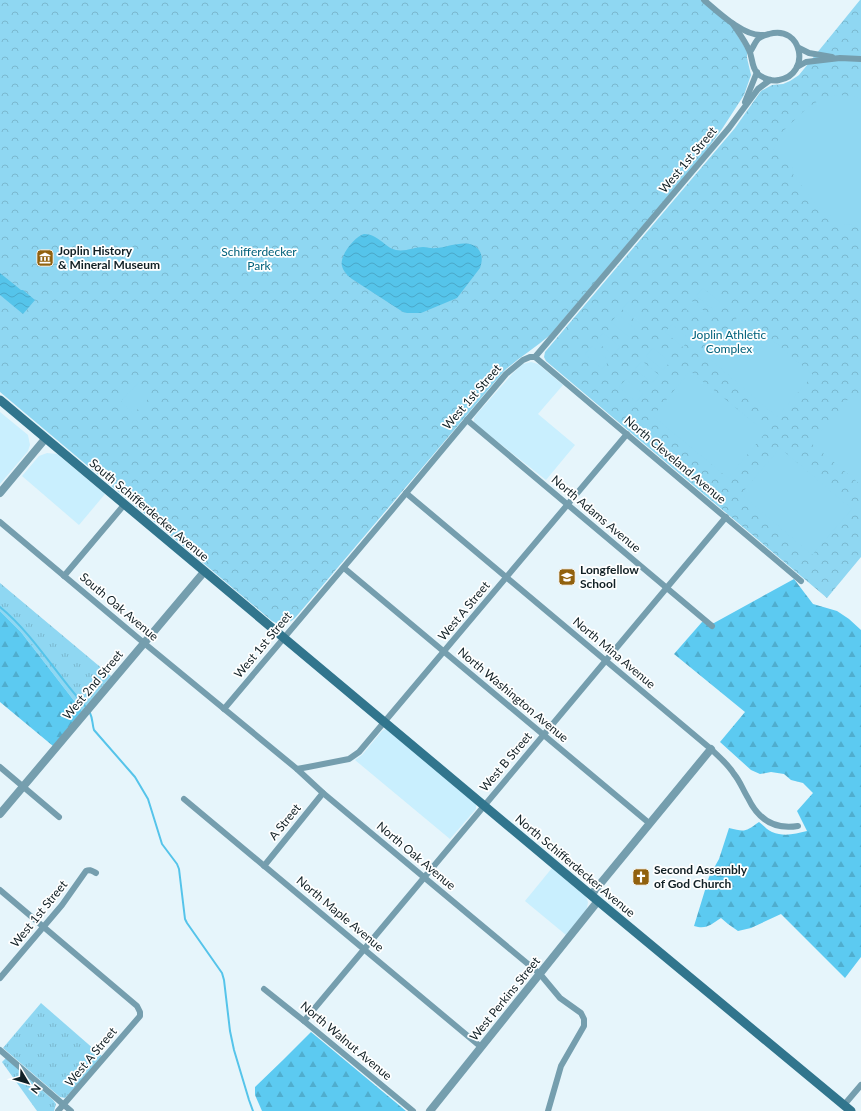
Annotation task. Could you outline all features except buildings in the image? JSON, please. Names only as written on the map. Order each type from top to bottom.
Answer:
[{"type":"main road","name":"South Schifferdecker Avenue","points":[[0,400],[284,638]]},
{"type":"main road","name":"North Schifferdecker Avenue","points":[[284,638],[847,1108]]},
{"type":"street","points":[[704,0],[733,24],[752,35],[757,36],[776,31],[786,34],[794,40],[799,48],[800,58],[797,67],[792,74],[786,78],[770,80],[757,72],[752,65],[750,52],[733,24]]},
{"type":"street","points":[[750,52],[758,39],[763,35]]},
{"type":"street","points":[[799,48],[810,53],[840,58]]},
{"type":"street","points":[[797,67],[806,62],[840,58],[861,58]]},
{"type":"street","name":"West 1st Street","points":[[742,109],[757,72]]},
{"type":"street","name":"West 1st Street","points":[[224,709],[467,420],[514,367],[523,360],[530,357],[535,357],[730,128],[742,109],[758,89],[770,80]]},
{"type":"street","name":"North Cleveland Avenue","points":[[535,357],[801,581]]},
{"type":"street","name":"North Adams Avenue","points":[[467,420],[712,626]]},
{"type":"street","name":"West A Street","points":[[297,768],[349,759],[359,752],[627,434]]},
{"type":"street","points":[[0,493],[45,439]]},
{"type":"street","name":"North Mina Avenue","points":[[406,493],[711,749],[734,774],[750,802],[764,819],[772,824],[780,826],[798,826]]},
{"type":"street","points":[[64,576],[124,505]]},
{"type":"street","name":"West B Street","points":[[304,1021],[726,517]]},
{"type":"street","name":"South Oak Avenue","points":[[0,522],[224,709]]},
{"type":"street","name":"North Washington Avenue","points":[[344,568],[649,823]]},
{"type":"street","name":"West 2nd Street","points":[[0,814],[204,572]]},
{"type":"street","name":"North Oak Avenue","points":[[224,709],[297,768],[323,793],[540,974],[560,998],[581,1013],[584,1019],[584,1026],[561,1066],[548,1111]]},
{"type":"street","name":"West Perkins Street","points":[[430,1111],[540,974],[649,823],[711,749]]},
{"type":"street","points":[[0,767],[59,817]]},
{"type":"street","name":"A Street","points":[[264,866],[323,793]]},
{"type":"street","name":"North Maple Avenue","points":[[184,799],[481,1047]]},
{"type":"street","name":"West 1st Street","points":[[0,978],[66,900],[86,871],[91,870],[96,873]]},
{"type":"street","points":[[0,890],[44,926]]},
{"type":"street","name":"West A Street","points":[[44,926],[137,1006],[140,1012],[140,1016],[58,1111]]},
{"type":"street","name":"North Walnut Avenue","points":[[264,989],[413,1111]]},
{"type":"street","points":[[0,1050],[71,1111]]},
{"type":"street","points":[[847,1108],[861,1085]]},
{"type":"shaded area","points":[[531,362],[538,364],[563,385],[538,414],[575,445],[546,480],[474,423],[474,418],[476,415],[513,373],[523,364]]},
{"type":"shaded area","points":[[0,412],[28,435],[30,445],[28,451],[0,484]]},
{"type":"shaded area","points":[[47,453],[57,454],[105,494],[79,525],[22,476],[39,456]]},
{"type":"shaded area","points":[[386,729],[476,804],[476,809],[450,839],[355,760],[362,755],[382,731]]},
{"type":"shaded area","points":[[552,868],[586,897],[588,902],[584,913],[566,935],[525,901]]},
{"type":"green space","name":"Schifferdecker Park","points":[[0,0],[701,0],[731,25],[747,51],[751,75],[744,95],[703,155],[550,335],[504,371],[295,618],[290,622],[281,624],[272,621],[0,392]]},
{"type":"green space","name":"Joplin Athletic Complex","points":[[860,0],[861,557],[827,598],[546,361],[544,357],[545,352],[735,128],[761,91],[772,85],[783,84],[799,75]]},
{"type":"green space","points":[[837,95],[852,96],[861,99],[861,215],[853,225],[841,224],[818,207],[793,174],[792,167],[773,151],[782,132],[807,108],[823,98]]},
{"type":"green space","points":[[703,288],[720,302],[714,310],[696,296]]},
{"type":"green space","points":[[629,301],[646,316],[640,324],[622,309]]},
{"type":"green space","points":[[692,301],[709,315],[703,323],[686,309]]},
{"type":"green space","points":[[741,313],[813,375],[777,417],[705,355]]},
{"type":"green space","points":[[618,314],[635,329],[629,337],[611,322]]},
{"type":"green space","points":[[672,324],[689,339],[683,347],[665,332]]},
{"type":"green space","points":[[603,333],[620,347],[613,355],[596,341]]},
{"type":"green space","points":[[592,346],[609,361],[602,369],[585,354]]},
{"type":"green space","points":[[653,348],[670,362],[663,370],[646,356]]},
{"type":"green space","points":[[642,361],[659,375],[652,383],[635,369]]},
{"type":"green space","points":[[690,371],[766,432],[728,478],[653,416]]},
{"type":"green space","points":[[626,379],[643,394],[636,402],[619,387]]},
{"type":"green space","points":[[139,382],[152,395],[133,414],[121,401]]},
{"type":"green space","points":[[850,397],[861,406],[861,485],[811,443]]},
{"type":"green space","points":[[780,448],[852,509],[812,555],[741,494]]},
{"type":"green space","points":[[794,579],[813,604],[837,611],[861,630],[861,957],[845,978],[781,914],[751,928],[738,931],[721,918],[706,927],[694,926],[709,877],[719,859],[729,828],[745,830],[751,828],[759,822],[776,834],[785,835],[807,831],[797,811],[813,793],[803,783],[791,780],[784,774],[771,772],[760,774],[751,770],[720,742],[745,712],[674,654],[702,622],[714,623]]},
{"type":"green space","points":[[0,583],[111,676],[82,711],[21,632],[0,611]]},
{"type":"green space","points":[[0,611],[21,632],[82,711],[53,746],[0,702]]},
{"type":"green space","points":[[41,1003],[103,1057],[65,1098],[60,1097],[3,1048]]},
{"type":"green space","points":[[311,1032],[406,1111],[262,1111],[255,1095],[255,1087]]},
{"type":"green space","points":[[6,1058],[53,1100],[56,1104],[54,1111],[37,1111],[2,1062]]},
{"type":"water","points":[[364,234],[373,236],[390,248],[396,250],[406,250],[420,247],[434,248],[465,243],[470,244],[475,246],[481,254],[481,266],[457,298],[421,313],[403,312],[352,279],[343,270],[342,262],[345,252],[356,238]]},
{"type":"water","points":[[0,273],[35,300],[23,314],[0,295]]},
{"type":"waterway","points":[[0,607],[23,629],[85,706]]},
{"type":"waterway","points":[[90,713],[94,730],[135,777],[148,799],[162,844],[179,869],[185,919],[222,973],[234,1050],[253,1111]]},
{"type":"place","name":"Joplin History & Mineral Museum","points":[[45,258]]},
{"type":"place","name":"Longfellow School","points":[[567,577]]},
{"type":"place","name":"Second Assembly of God Church","points":[[641,877]]}]
